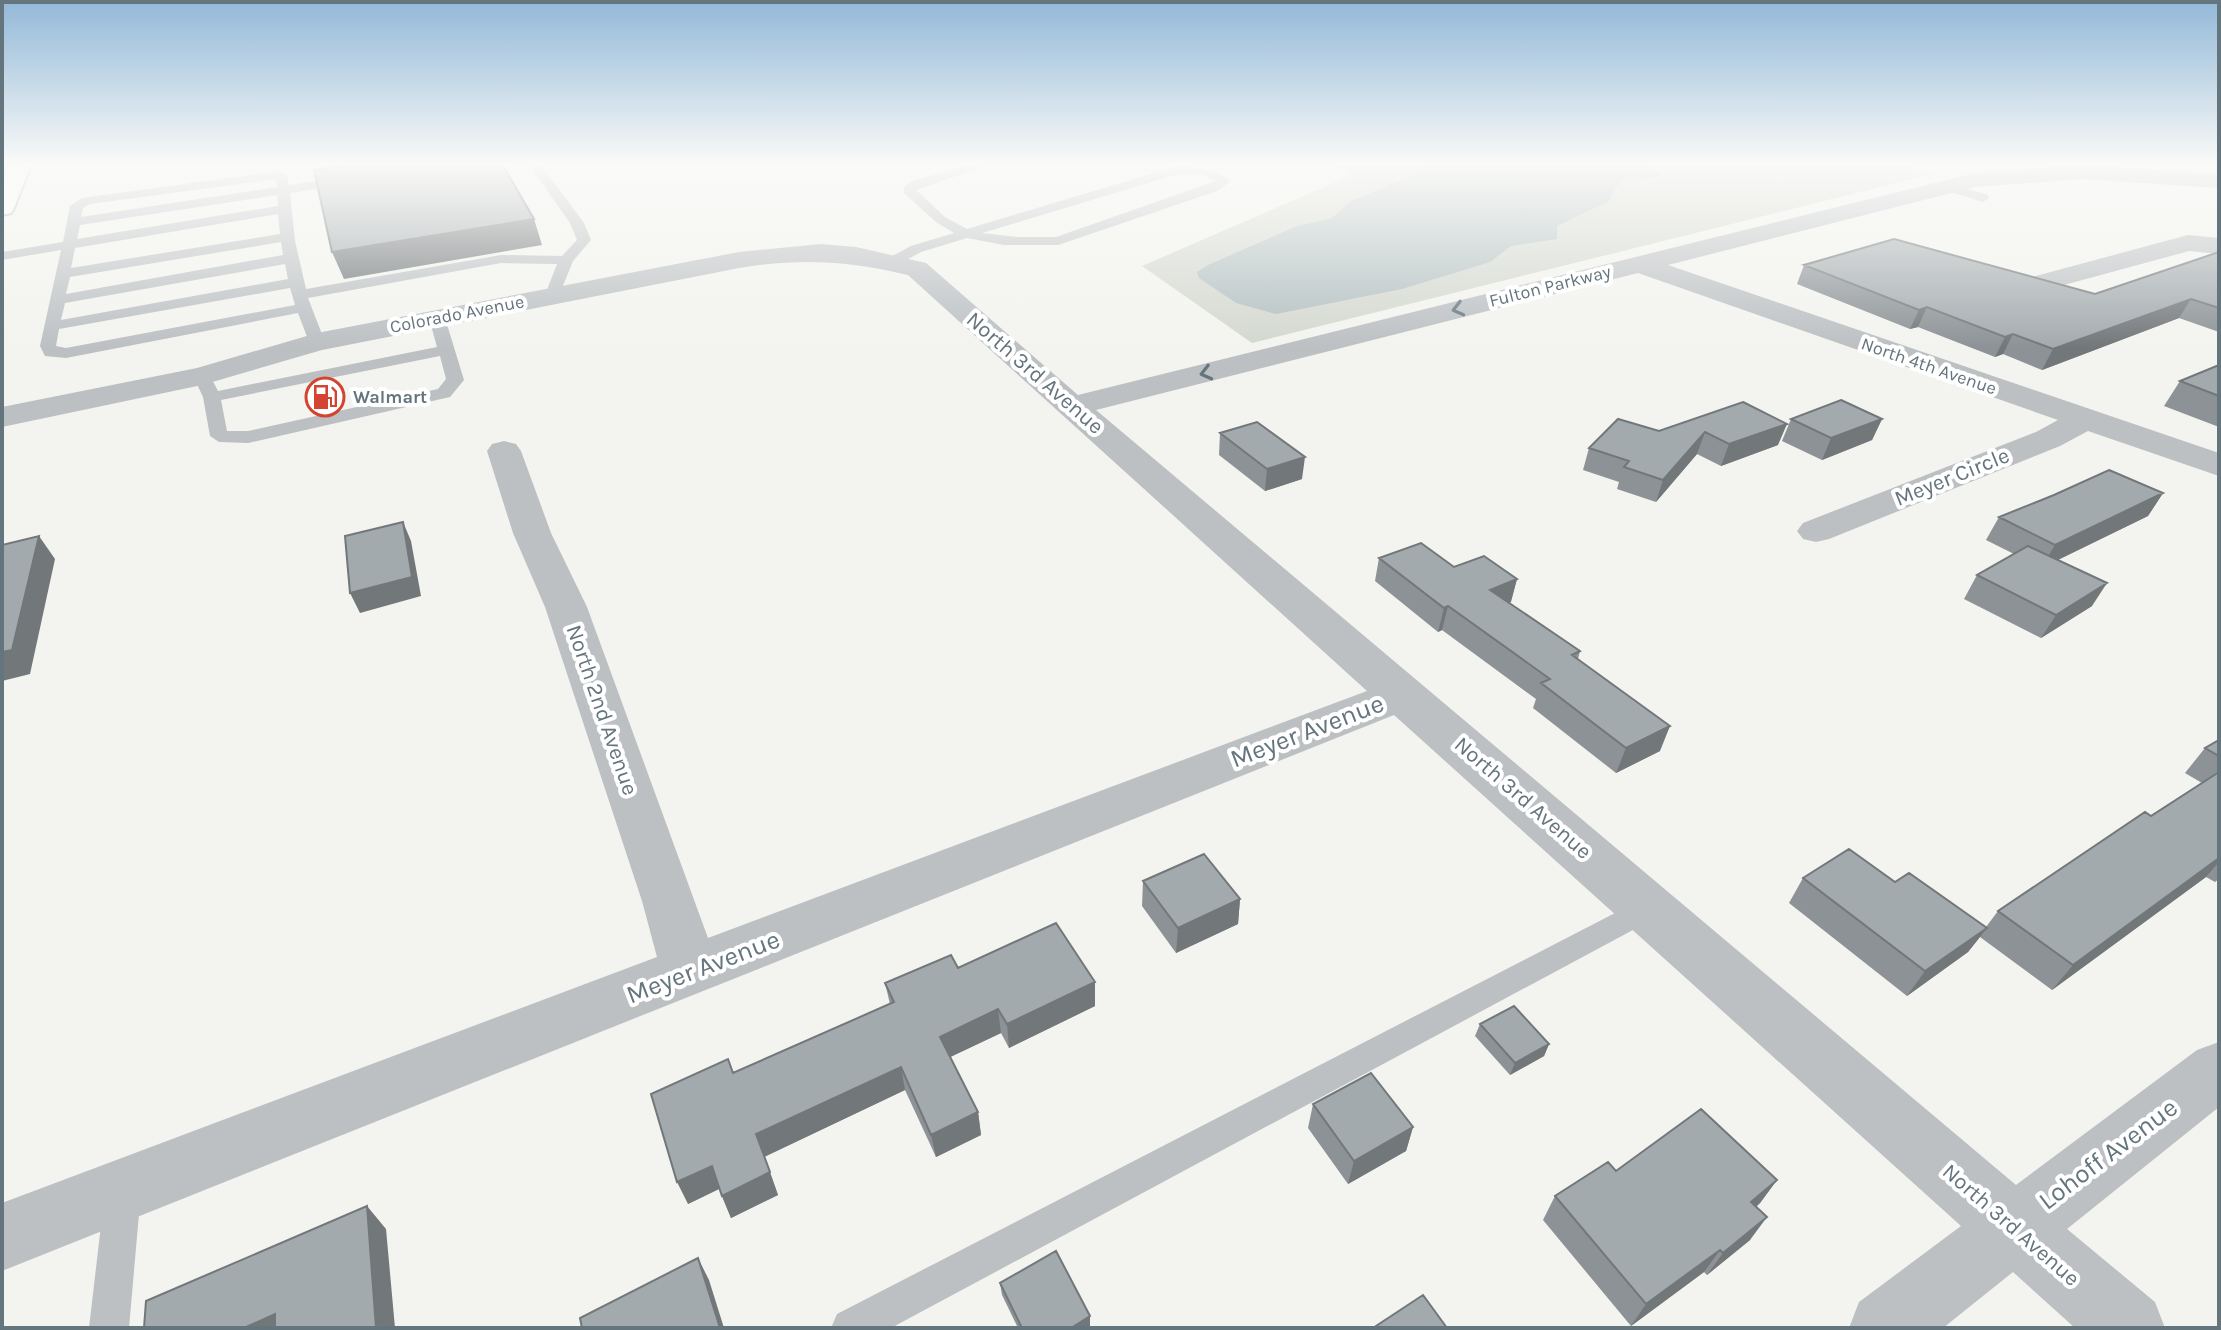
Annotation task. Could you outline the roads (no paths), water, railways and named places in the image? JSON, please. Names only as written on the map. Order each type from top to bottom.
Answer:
[{"type":"street","name":"Fulton Parkway","points":[[1102,420],[1639,264],[1796,224]]},
{"type":"street","name":"Fulton Parkway","points":[[1350,364],[1885,224]]},
{"type":"street","points":[[2042,283],[2188,243],[2219,246]]},
{"type":"street","name":"Colorado Avenue","points":[[2,417],[207,386],[317,342],[776,254],[821,252],[904,265]]},
{"type":"street","name":"North 4th Avenue","points":[[1639,264],[2219,465]]},
{"type":"street","name":"North 3rd Avenue","points":[[904,265],[1102,420],[1403,694],[2129,1328]]},
{"type":"street","name":"Meyer Circle","points":[[1816,531],[2048,439],[2085,419]]},
{"type":"street","name":"North 2nd Avenue","points":[[504,451],[532,533],[566,607],[669,901],[690,972]]},
{"type":"street","name":"Meyer Avenue","points":[[2,1237],[1403,694]]},
{"type":"street","name":"Lohoff Avenue","points":[[1885,1328],[2219,1070]]},
{"type":"lane","points":[[73,224],[48,346],[51,352],[66,353],[299,295]]},
{"type":"lane","points":[[2,256],[191,224]]},
{"type":"lane","points":[[287,224],[299,295],[317,342]]},
{"type":"lane","points":[[553,295],[566,260],[584,240],[577,224]]},
{"type":"lane","points":[[947,224],[966,234],[1037,242],[1058,241],[1108,224]]},
{"type":"lane","points":[[904,265],[916,249],[999,224]]},
{"type":"lane","points":[[61,274],[289,237]]},
{"type":"lane","points":[[57,300],[293,258]]},
{"type":"lane","points":[[52,326],[299,295],[501,259],[566,260]]},
{"type":"lane","points":[[437,318],[447,350],[455,380],[444,393],[342,411],[248,437],[219,436],[207,386],[297,386],[447,350]]},
{"type":"lane","points":[[851,1328],[1648,908]]},
{"type":"lane","points":[[109,1328],[123,1191]]},
{"type":"place","name":"Walmart","points":[[325,397]]}]
